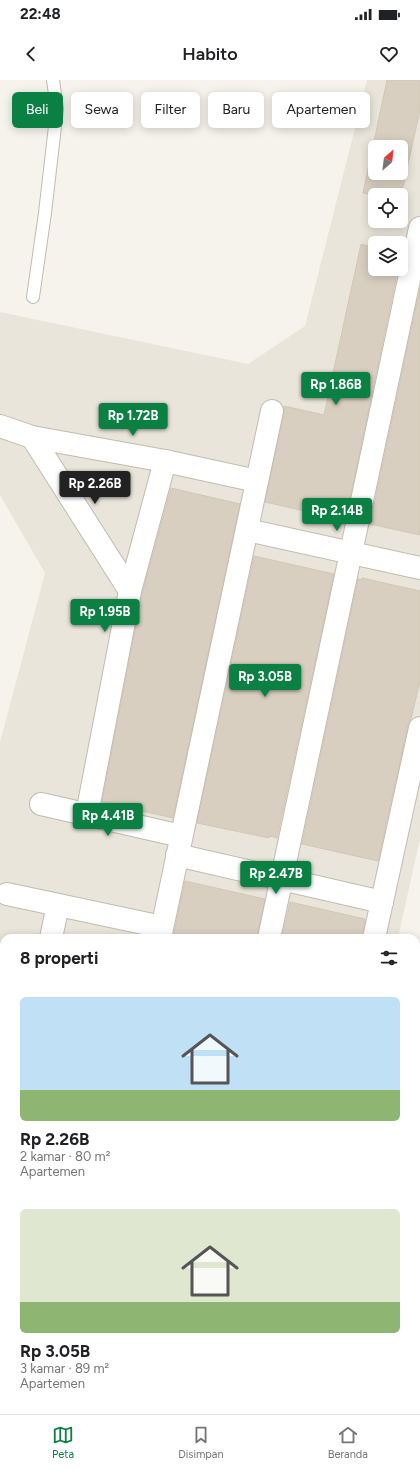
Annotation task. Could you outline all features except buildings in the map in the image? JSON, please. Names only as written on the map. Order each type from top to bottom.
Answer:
[{"type":"street","points":[[270,934],[420,228]]},
{"type":"street","points":[[7,894],[58,905],[161,932],[272,411]]},
{"type":"street","points":[[0,426],[32,437],[165,460],[257,481]]},
{"type":"street","points":[[32,437],[130,591]]},
{"type":"street","points":[[88,814],[130,591],[165,460]]},
{"type":"street","points":[[247,530],[420,568]]},
{"type":"street","points":[[375,934],[420,728]]},
{"type":"street","points":[[41,804],[88,814],[179,846],[281,878],[382,902]]},
{"type":"street","points":[[52,934],[58,905]]},
{"type":"lane","points":[[33,297],[45,213],[57,109],[53,80]]},
{"type":"shaded area","points":[[367,80],[420,80],[420,838],[399,934],[0,934],[0,742],[45,573],[0,495],[0,312],[248,364],[305,326],[355,128],[370,128],[370,92],[364,92]]}]
